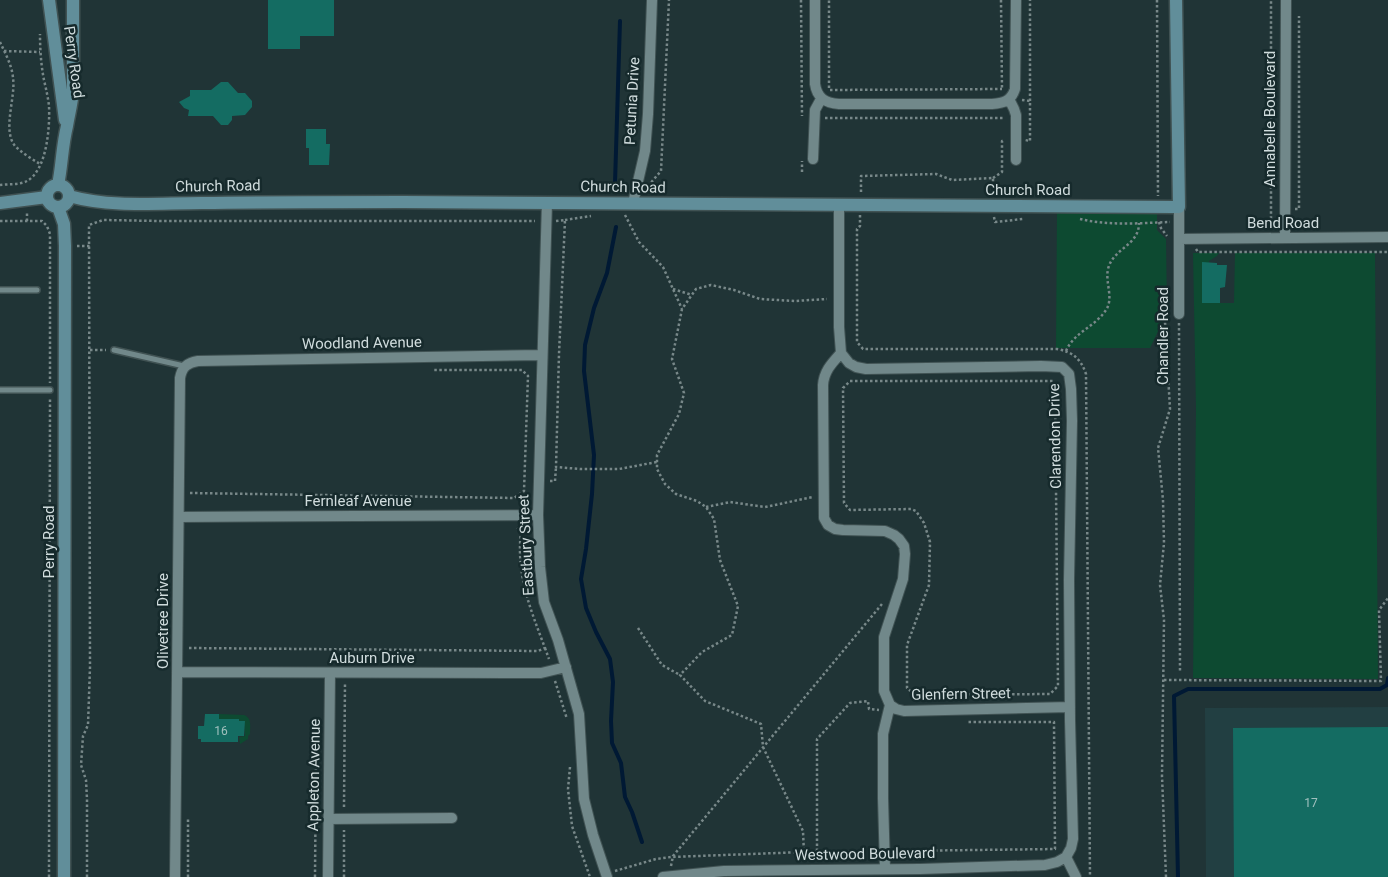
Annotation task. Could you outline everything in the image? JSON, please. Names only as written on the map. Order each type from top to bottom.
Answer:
[{"type":"main road","name":"Perry Road","points":[[49,0],[66,128]]},
{"type":"main road","name":"Perry Road","points":[[58,186],[66,128],[74,91],[73,0]]},
{"type":"main road","name":"Chandler Road","points":[[1176,0],[1179,208]]},
{"type":"main road","points":[[58,186],[64,188],[69,196],[67,203],[61,207],[54,207],[49,203],[47,197],[49,190],[58,186]]},
{"type":"main road","name":"Church Road","points":[[69,196],[87,201],[145,205],[269,202],[548,202],[1179,208]]},
{"type":"main road","points":[[0,203],[47,197]]},
{"type":"main road","name":"Perry Road","points":[[58,207],[64,224],[65,246],[64,877]]},
{"type":"street","name":"Petunia Drive","points":[[633,203],[645,151],[652,0]]},
{"type":"street","points":[[815,0],[815,84],[818,95],[822,99],[829,103],[838,104],[992,104],[1009,100],[1016,84],[1016,0]]},
{"type":"street","name":"Annabelle Boulevard","points":[[1285,238],[1286,0]]},
{"type":"street","points":[[813,159],[815,110],[822,99]]},
{"type":"street","points":[[1009,100],[1016,118],[1016,160]]},
{"type":"street","name":"Eastbury Street","points":[[548,202],[542,355],[538,516],[539,558],[544,602],[558,640],[579,714],[584,799],[593,835],[607,876]]},
{"type":"street","points":[[839,205],[841,353]]},
{"type":"street","name":"Chandler Road","points":[[1174,315],[1175,240],[1179,208]]},
{"type":"street","name":"Bend Road","points":[[1175,240],[1388,237]]},
{"type":"street","name":"Glenfern Street","points":[[841,353],[824,376],[823,384],[824,518],[828,525],[835,529],[885,531],[894,534],[904,546],[903,579],[884,637],[884,690],[890,705],[904,711],[1070,707]]},
{"type":"street","name":"Clarendon Drive","points":[[841,353],[849,363],[866,369],[1040,366],[1062,367],[1068,374],[1071,389],[1072,421],[1069,580],[1073,839],[1066,857]]},
{"type":"street","name":"Woodland Avenue","points":[[185,366],[191,362],[198,361],[542,355]]},
{"type":"street","name":"Olivetree Drive","points":[[175,877],[180,378],[185,366]]},
{"type":"street","name":"Fernleaf Avenue","points":[[179,517],[538,516]]},
{"type":"street","name":"Auburn Drive","points":[[178,672],[540,674],[566,667]]},
{"type":"street","name":"Appleton Avenue","points":[[328,877],[330,673]]},
{"type":"street","points":[[884,869],[883,734],[890,705]]},
{"type":"street","points":[[328,819],[452,818]]},
{"type":"street","points":[[1066,857],[1076,877]]},
{"type":"street","name":"Westwood Boulevard","points":[[666,876],[724,871],[788,873],[818,870],[884,869],[920,873],[1045,865],[1066,857]]},
{"type":"lane","points":[[0,290],[38,290]]},
{"type":"lane","points":[[114,350],[185,366]]},
{"type":"lane","points":[[0,390],[50,390]]},
{"type":"path","points":[[670,0],[662,171],[623,212],[640,242],[663,266],[682,309]]},
{"type":"path","points":[[801,0],[802,119],[1016,118]]},
{"type":"path","points":[[1001,0],[1002,89]]},
{"type":"path","points":[[1030,0],[1030,100]]},
{"type":"path","points":[[1157,0],[1159,222],[1161,228],[1175,240]]},
{"type":"path","points":[[1264,227],[1271,218],[1271,0]]},
{"type":"path","points":[[0,185],[26,182],[36,172],[47,141],[49,110],[40,52],[40,32]]},
{"type":"path","points":[[0,42],[14,78],[10,129],[12,140],[18,149],[40,164]]},
{"type":"path","points":[[4,51],[40,52]]},
{"type":"path","points":[[802,154],[802,172]]},
{"type":"path","points":[[861,206],[860,226],[857,229],[857,342],[863,349],[1057,349],[1074,355],[1080,361],[1086,374],[1090,877]]},
{"type":"path","points":[[88,877],[86,780],[81,765],[83,736],[88,724],[90,667],[90,224],[103,220],[565,220],[556,467],[580,470],[619,469],[657,462]]},
{"type":"path","points":[[0,222],[42,221],[47,226],[50,234],[49,877]]},
{"type":"path","points":[[1066,351],[1073,339],[1097,320],[1106,310],[1110,299],[1108,274],[1111,262],[1117,253],[1136,236],[1139,223]]},
{"type":"path","points":[[1192,239],[1198,252],[1388,252]]},
{"type":"path","points":[[680,675],[702,652],[732,635],[738,606],[720,560],[714,519],[706,507],[696,501],[676,494],[665,484],[657,469],[657,455],[679,414],[684,394],[672,359],[682,309],[696,289],[711,285],[734,290],[760,299],[795,301],[839,299]]},
{"type":"path","points":[[673,289],[692,295]]},
{"type":"path","points":[[1166,877],[1162,776],[1164,620],[1160,585],[1164,543],[1162,484],[1158,448],[1170,409],[1166,322],[1174,315]]},
{"type":"path","name":"Chandler Road","points":[[1174,315],[1180,672]]},
{"type":"path","points":[[90,350],[114,350]]},
{"type":"path","points":[[190,493],[514,498],[524,491],[528,376],[522,370]]},
{"type":"path","points":[[850,381],[1053,381],[1055,389],[1058,686],[1050,694],[915,695],[907,688],[907,645],[929,585],[930,542],[924,523],[916,511],[911,509],[850,510],[844,503],[843,388],[850,381]]},
{"type":"path","points":[[706,507],[730,502],[765,508],[824,494]]},
{"type":"path","points":[[515,524],[522,532],[520,546],[522,577],[527,598],[568,721]]},
{"type":"path","points":[[1164,680],[1381,681],[1379,610],[1388,598]]},
{"type":"path","points":[[666,876],[673,856],[884,602]]},
{"type":"path","points":[[638,628],[662,665],[680,675],[705,701],[761,724],[763,747],[803,831],[804,854],[818,870]]},
{"type":"path","points":[[189,648],[538,652],[545,648]]},
{"type":"path","points":[[344,877],[345,679]]},
{"type":"path","points":[[818,870],[816,739],[850,704],[868,701],[868,710],[878,710],[890,705]]},
{"type":"path","points":[[607,876],[618,870],[673,856],[804,852],[1055,849],[1054,722],[965,722]]},
{"type":"path","points":[[315,877],[317,748]]},
{"type":"path","points":[[570,760],[568,789],[572,826],[590,877]]},
{"type":"shaded area","points":[[1388,707],[1388,877],[1206,877],[1205,708]]},
{"type":"green space","points":[[1057,209],[1157,210],[1157,230],[1166,239],[1167,313],[1150,348],[1056,348]]},
{"type":"green space","points":[[1193,253],[1219,253],[1209,263],[1202,263],[1202,303],[1234,303],[1235,253],[1375,253],[1378,679],[1193,678],[1196,409]]},
{"type":"green space","points":[[219,714],[247,716],[250,725],[248,739],[240,744],[239,737],[245,736],[244,721],[239,721],[238,719],[219,719]]},
{"type":"building","points":[[268,0],[334,0],[334,36],[300,36],[300,49],[268,49]]},
{"type":"building","points":[[221,82],[228,82],[238,93],[245,93],[252,101],[252,107],[245,115],[232,116],[232,120],[228,125],[221,125],[213,116],[188,116],[189,110],[184,108],[179,102],[190,96],[190,90],[211,90]]},
{"type":"building","points":[[306,129],[326,129],[326,144],[330,144],[329,165],[309,165],[309,148],[306,148]]},
{"type":"building","points":[[1202,262],[1227,265],[1225,287],[1220,288],[1220,303],[1202,303]]},
{"type":"building","points":[[205,714],[219,714],[219,719],[239,719],[239,721],[245,721],[244,736],[238,736],[238,742],[201,742],[201,739],[198,739],[198,726],[204,726]]},
{"type":"building","points":[[1388,727],[1388,877],[1234,877],[1233,728]]},
{"type":"waterway","points":[[615,183],[620,21]]},
{"type":"waterway","points":[[616,227],[607,273],[594,308],[585,345],[584,371],[594,455],[592,494],[581,579],[586,608],[610,659],[613,682],[612,743],[621,763],[625,797],[642,842]]},
{"type":"waterway","points":[[1178,877],[1174,696],[1188,689],[1380,689],[1387,685],[1388,678]]}]
